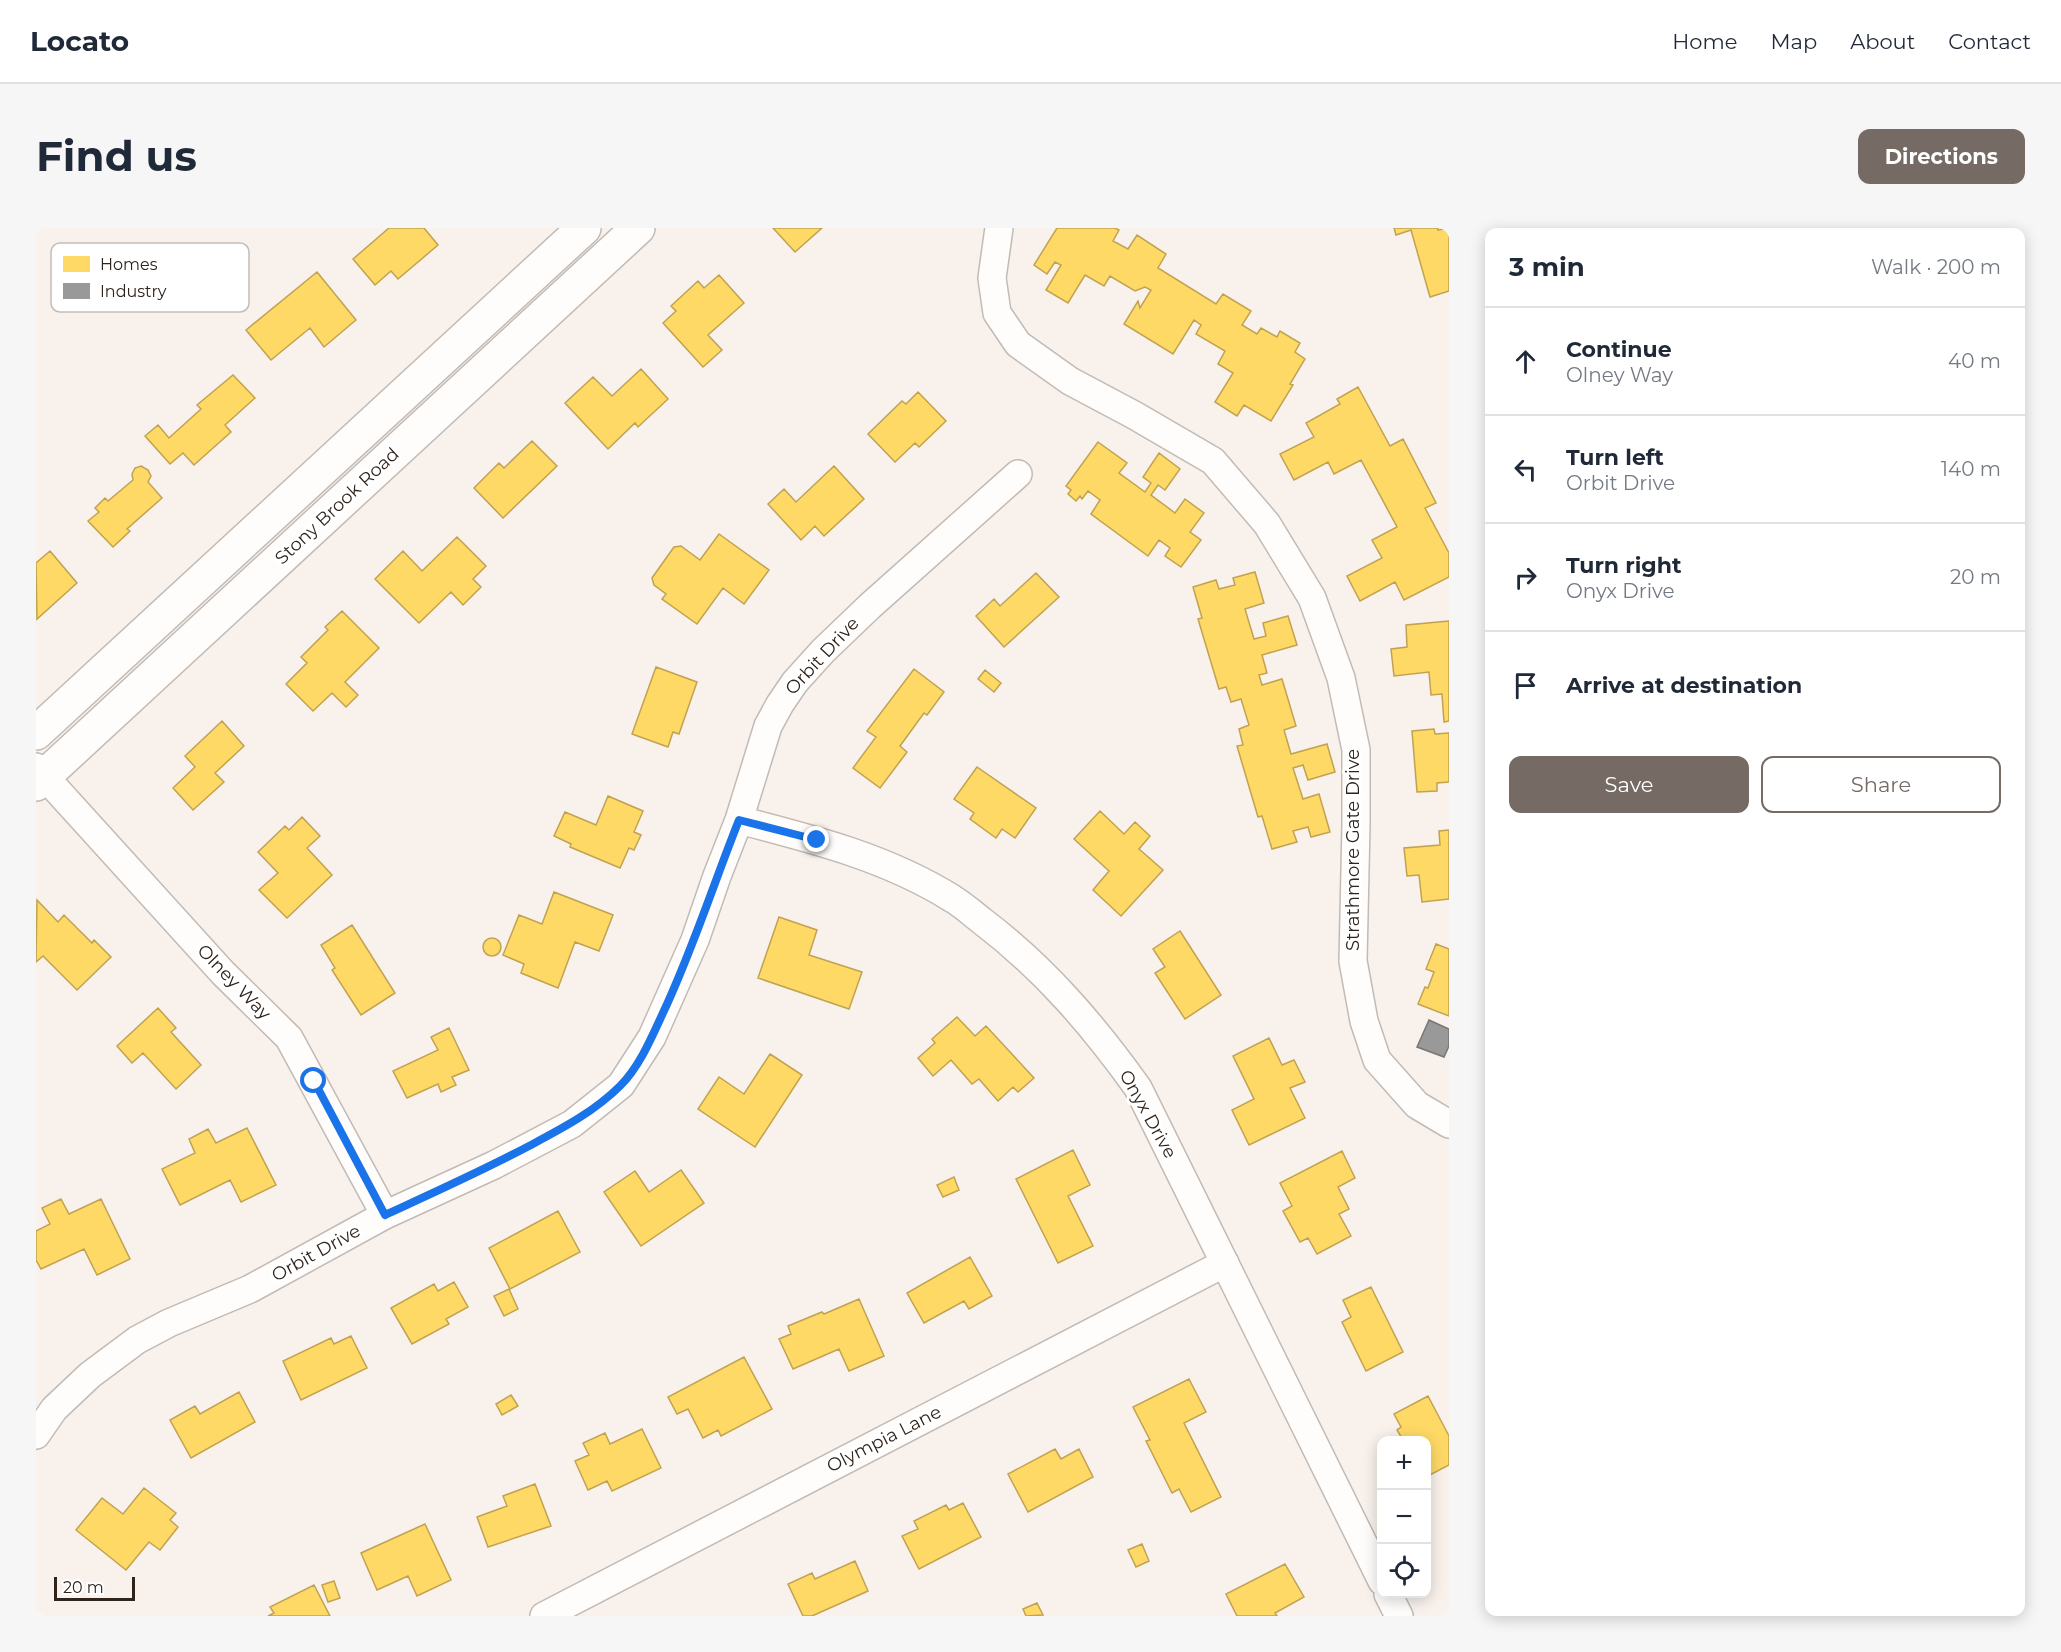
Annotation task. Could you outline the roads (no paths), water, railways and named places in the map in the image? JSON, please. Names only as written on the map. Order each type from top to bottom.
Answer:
[{"type":"main road","name":"Stony Brook Road","points":[[36,733],[584,228]]},
{"type":"main road","name":"Stony Brook Road","points":[[39,776],[638,228]]},
{"type":"main road","points":[[440,360],[466,387]]},
{"type":"street","name":"Strathmore Gate Drive","points":[[999,228],[992,278],[997,313],[1018,344],[1070,381],[1213,460],[1267,524],[1312,598],[1341,678],[1356,750],[1353,961],[1364,1021],[1377,1060],[1417,1105],[1449,1124]]},
{"type":"street","name":"Orbit Drive","points":[[36,1435],[54,1409],[90,1375],[137,1340],[169,1323],[250,1289],[385,1215],[494,1165],[572,1124],[621,1085],[652,1037],[674,990],[739,820],[768,726],[795,682],[823,651],[870,606],[1018,474]]},
{"type":"street","name":"Olney Way","points":[[39,776],[223,973],[289,1038],[385,1215]]},
{"type":"street","name":"Onyx Drive","points":[[739,820],[817,840],[898,870],[953,899],[1000,934],[1044,973],[1075,1006],[1138,1088],[1377,1571]]},
{"type":"street","name":"Olympia Lane","points":[[544,1616],[1225,1263]]},
{"type":"street","points":[[1390,1598],[1399,1616]]}]
